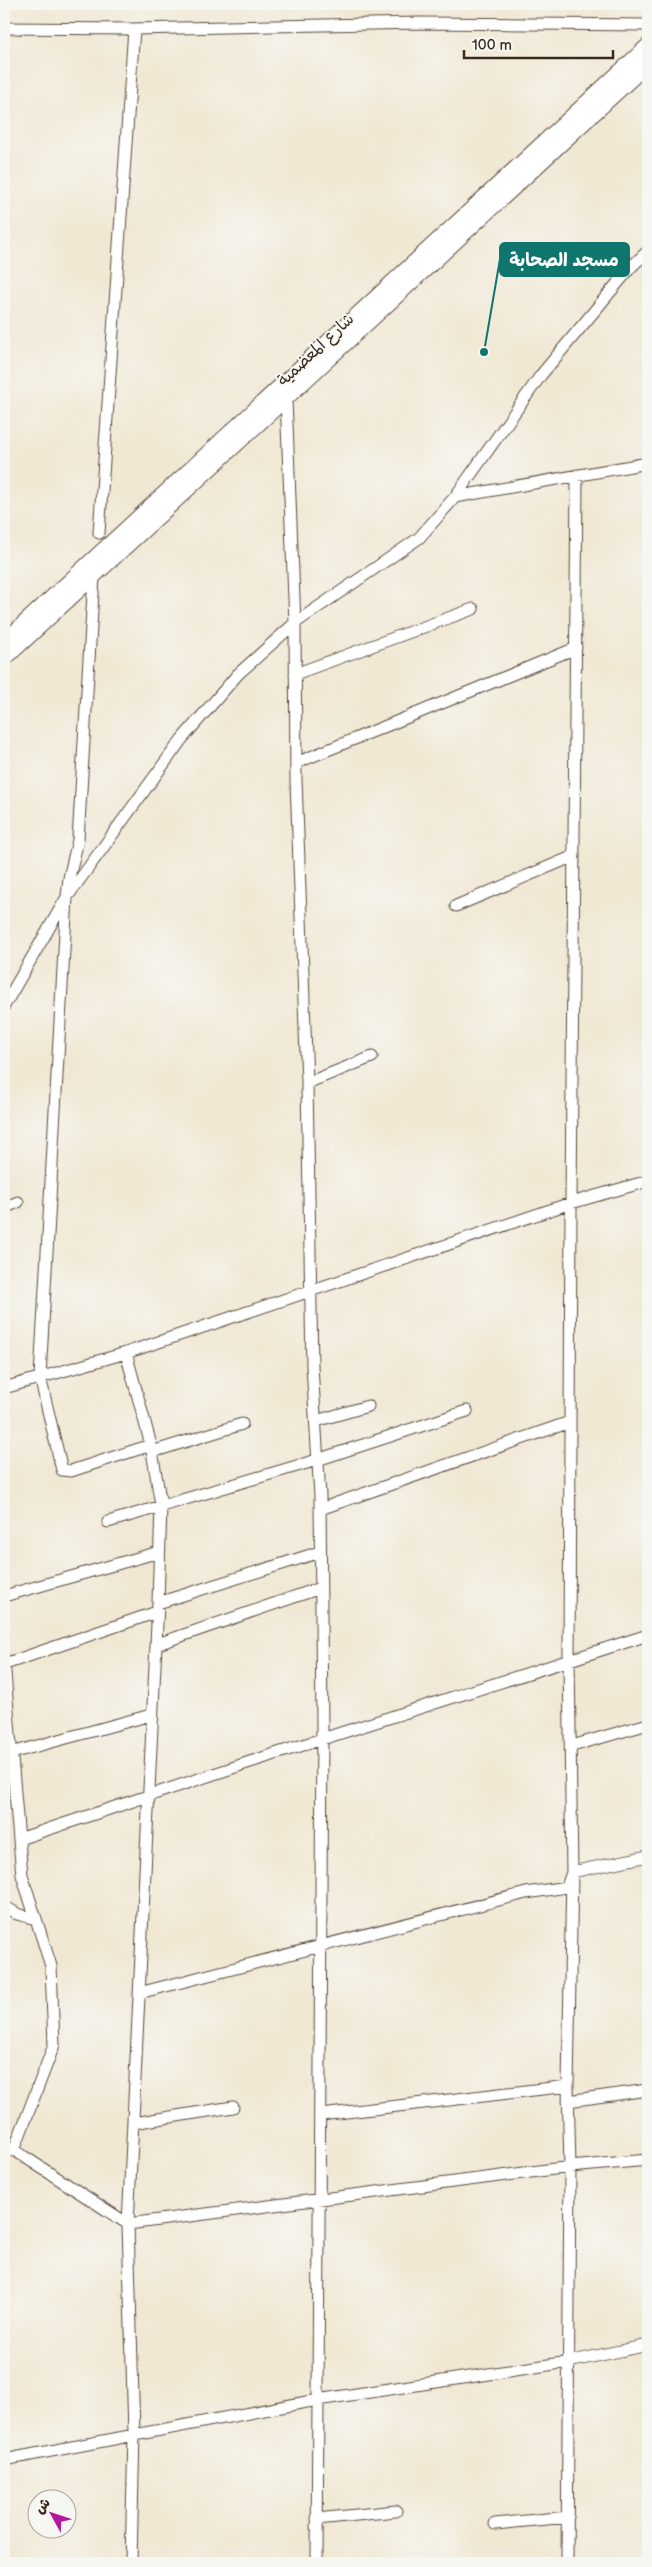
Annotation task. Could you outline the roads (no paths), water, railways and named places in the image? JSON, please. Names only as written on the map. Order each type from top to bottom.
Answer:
[{"type":"main road","name":"شارع المعضمية","points":[[4,659],[286,399],[298,378],[648,46]]},
{"type":"main road","name":"شارع المعضمية","points":[[4,642],[648,63]]},
{"type":"street","points":[[4,28],[134,29],[420,23],[648,25]]},
{"type":"street","points":[[99,533],[134,29]]},
{"type":"street","points":[[4,1006],[67,897],[182,739],[238,674],[295,623],[419,538],[455,497],[541,375],[631,267],[648,251]]},
{"type":"street","points":[[286,399],[295,623],[296,763],[307,1083],[310,1291],[316,1460],[320,1508],[322,1739],[321,2115],[316,2563]]},
{"type":"street","points":[[455,497],[648,463]]},
{"type":"street","points":[[567,2563],[570,2167],[568,2086],[572,1872],[572,1746],[569,1660],[570,1203],[577,475]]},
{"type":"street","points":[[94,577],[78,840],[68,878],[40,1377],[62,1470],[71,1471],[242,1424]]},
{"type":"street","points":[[295,674],[473,609]]},
{"type":"street","points":[[296,763],[576,648]]},
{"type":"street","points":[[456,906],[574,856]]},
{"type":"street","points":[[307,1083],[372,1057]]},
{"type":"street","points":[[4,1388],[126,1353],[570,1203],[648,1181]]},
{"type":"street","points":[[4,1208],[18,1202]]},
{"type":"street","points":[[126,1353],[152,1449],[161,1505],[158,1608],[128,2224],[134,2433],[131,2563]]},
{"type":"street","points":[[316,1421],[368,1406]]},
{"type":"street","points":[[108,1522],[316,1460],[467,1411]]},
{"type":"street","points":[[320,1508],[570,1422]]},
{"type":"street","points":[[4,1596],[159,1552]]},
{"type":"street","points":[[320,1552],[4,1662],[9,1754],[22,1875],[51,1966],[54,2045],[9,2151],[128,2224],[570,2167],[648,2160]]},
{"type":"street","points":[[155,1645],[320,1588]]},
{"type":"street","points":[[19,1840],[149,1795],[648,1635]]},
{"type":"street","points":[[9,1754],[152,1715]]},
{"type":"street","points":[[572,1746],[648,1724]]},
{"type":"street","points":[[572,1872],[648,1856]]},
{"type":"street","points":[[139,1993],[320,1948],[526,1893],[567,1887],[572,1872]]},
{"type":"street","points":[[4,1906],[17,1914],[36,1919]]},
{"type":"street","points":[[321,2115],[568,2086]]},
{"type":"street","points":[[568,2101],[648,2090]]},
{"type":"street","points":[[133,2123],[233,2107]]},
{"type":"street","points":[[4,2460],[134,2433],[317,2400],[568,2362],[648,2345]]},
{"type":"street","points":[[316,2519],[396,2511]]},
{"type":"street","points":[[495,2524],[568,2517]]},
{"type":"place","name":"مسجد الصحابة","points":[[484,352]]}]
